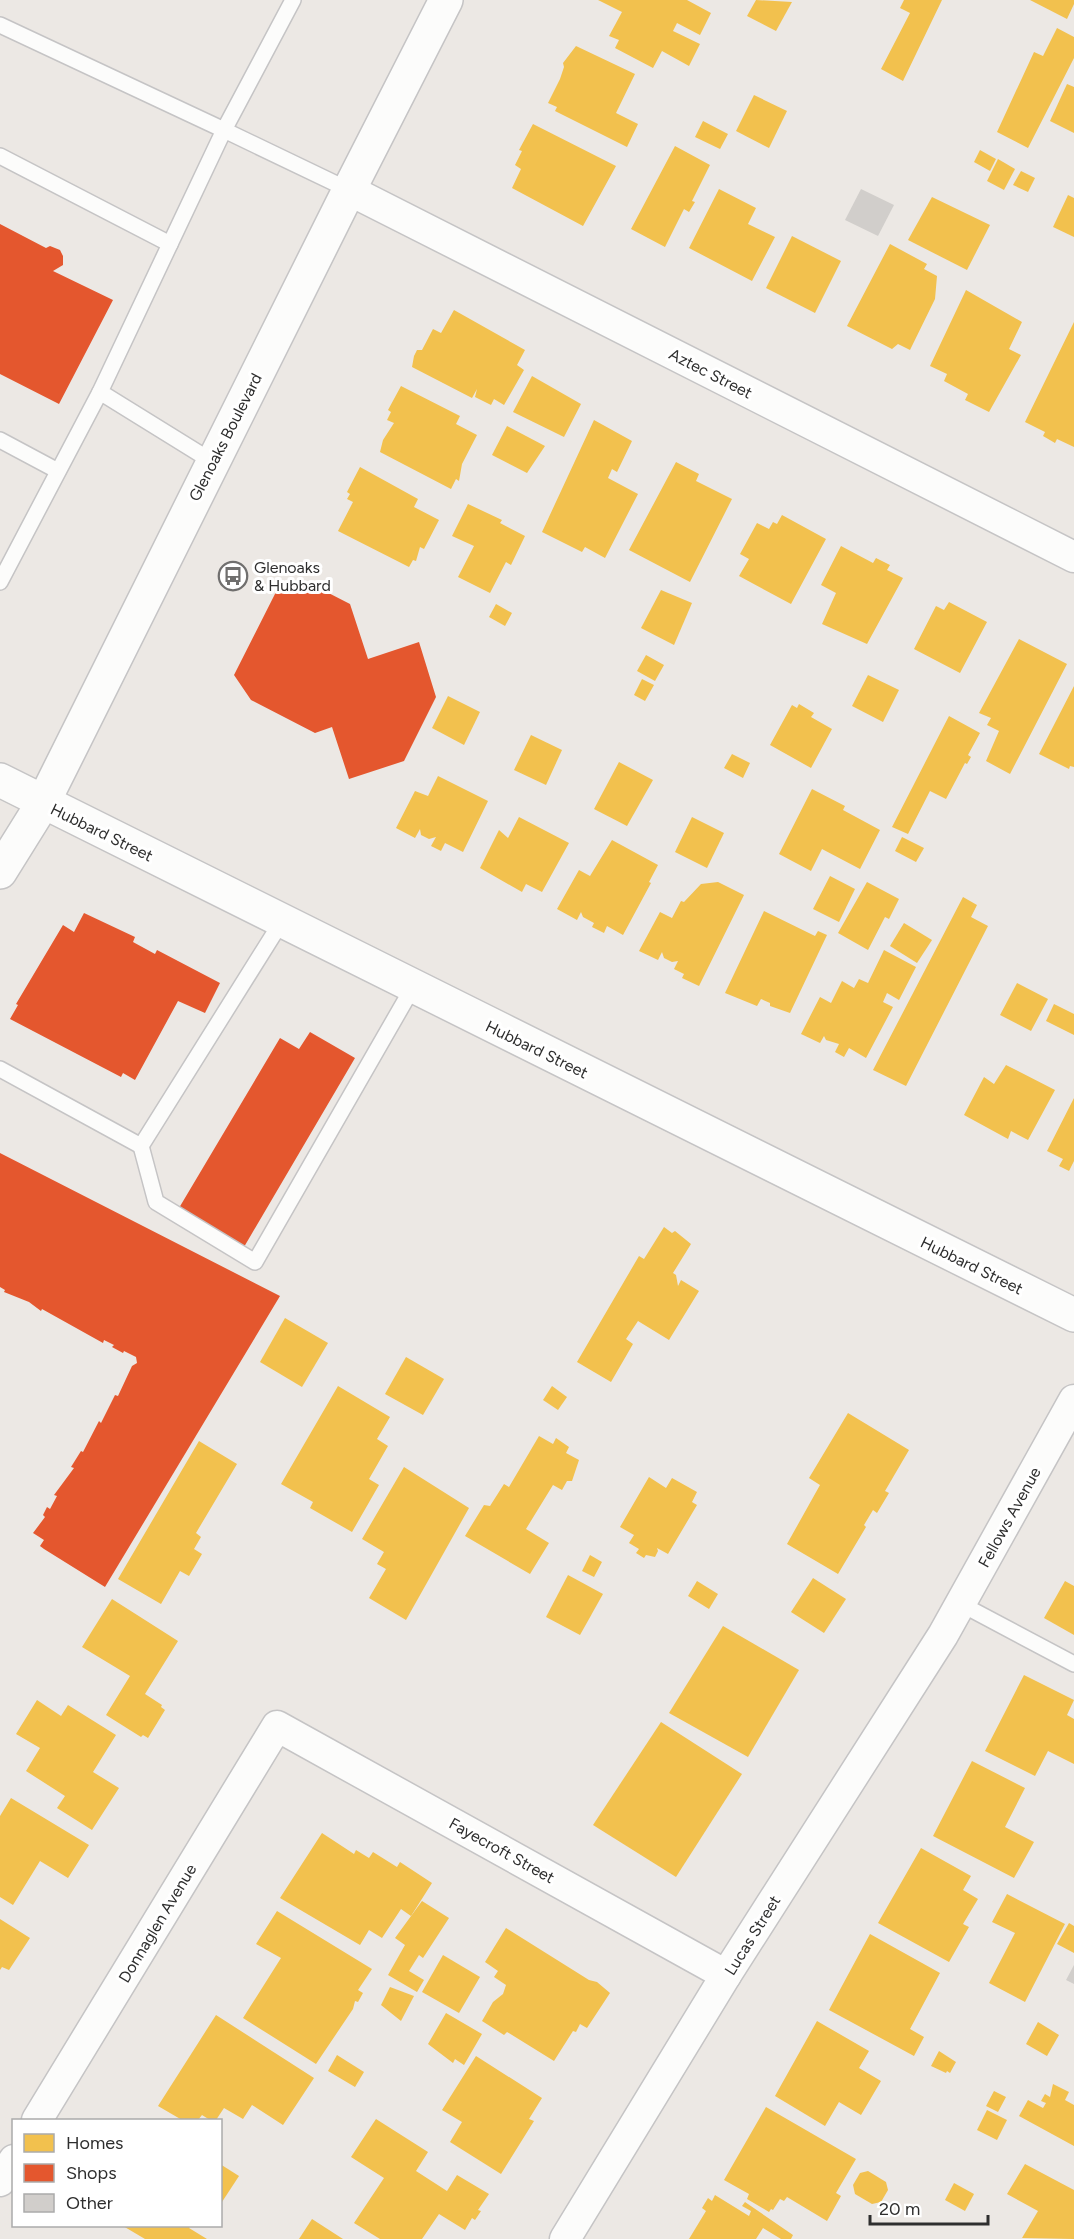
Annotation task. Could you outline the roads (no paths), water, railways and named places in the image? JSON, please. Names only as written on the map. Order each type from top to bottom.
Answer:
[{"type":"main road","name":"Glenoaks Boulevard","points":[[0,872],[43,803],[349,190],[447,0]]},
{"type":"main road","name":"Hubbard Street","points":[[0,780],[1074,1316]]},
{"type":"street","name":"Aztec Street","points":[[349,190],[1074,557]]},
{"type":"street","name":"Fellows Avenue","points":[[943,1635],[1074,1400]]},
{"type":"street","name":"Lucas Street","points":[[565,2239],[726,1975],[943,1635]]},
{"type":"street","name":"Fayecroft Street","points":[[277,1726],[726,1975]]},
{"type":"street","name":"Donnaglen Avenue","points":[[38,2119],[277,1726]]},
{"type":"street","points":[[0,2181],[12,2163]]},
{"type":"lane","points":[[0,582],[100,392],[224,130],[293,0]]},
{"type":"lane","points":[[0,25],[349,190]]},
{"type":"lane","points":[[0,156],[170,244]]},
{"type":"lane","points":[[100,392],[213,462]]},
{"type":"lane","points":[[0,440],[58,471]]},
{"type":"lane","points":[[282,921],[141,1146],[156,1203],[255,1262],[413,987]]},
{"type":"lane","points":[[0,1070],[141,1146]]},
{"type":"lane","points":[[961,1604],[1074,1664]]},
{"type":"place","name":"Glenoaks & Hubbard","points":[[233,576]]}]
